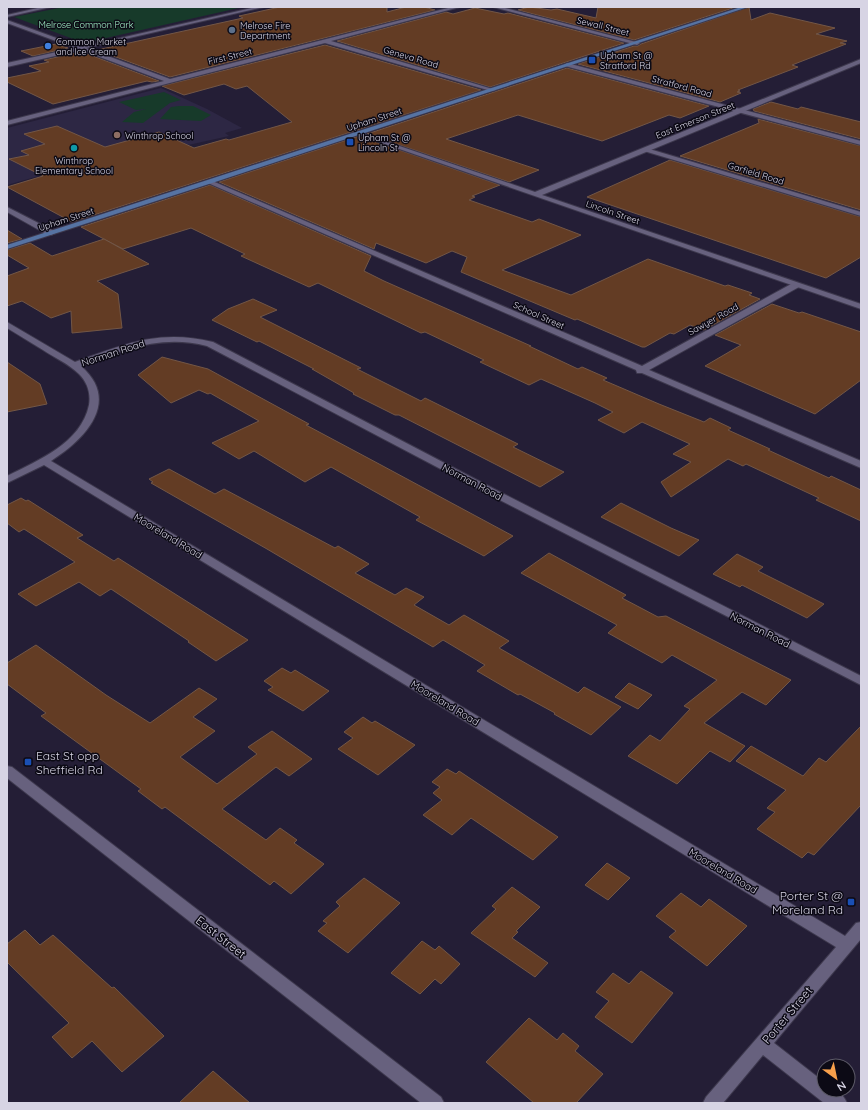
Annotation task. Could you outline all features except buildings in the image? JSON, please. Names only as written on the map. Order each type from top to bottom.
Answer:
[{"type":"main road","name":"Upham Street","points":[[7,247],[359,134],[746,7]]},
{"type":"street","points":[[7,16],[49,7]]},
{"type":"street","points":[[7,65],[262,7]]},
{"type":"street","points":[[445,7],[451,9]]},
{"type":"street","name":"First Street","points":[[7,123],[458,7]]},
{"type":"street","name":"Sewall Street","points":[[495,7],[637,43]]},
{"type":"street","points":[[7,20],[170,81]]},
{"type":"street","name":"Geneva Road","points":[[325,41],[492,90]]},
{"type":"street","name":"East Emerson Street","points":[[535,195],[861,61]]},
{"type":"street","name":"Stratford Road","points":[[567,66],[861,142]]},
{"type":"street","name":"Lincoln Street","points":[[359,134],[861,307]]},
{"type":"street","name":"Garfield Road","points":[[646,150],[861,214]]},
{"type":"street","name":"School Street","points":[[210,182],[861,465]]},
{"type":"street","points":[[7,209],[51,233]]},
{"type":"street","name":"Sawyer Road","points":[[640,370],[796,285]]},
{"type":"street","points":[[7,324],[81,371],[91,384],[95,398],[92,413],[86,426],[76,438],[44,461],[7,480]]},
{"type":"street","points":[[7,334],[18,331]]},
{"type":"street","name":"Norman Road","points":[[74,366],[133,345],[157,339],[182,338],[210,344],[496,494],[861,681]]},
{"type":"street","name":"Mooreland Road","points":[[44,461],[846,945]]},
{"type":"street","name":"East Street","points":[[7,771],[435,1103]]},
{"type":"street","name":"Porter Street","points":[[712,1103],[861,928]]},
{"type":"street","points":[[762,1044],[838,1103]]},
{"type":"shaded area","name":"Winthrop School","points":[[161,88],[207,109],[242,128],[225,133],[229,136],[170,149],[70,167],[7,185],[7,128]]},
{"type":"green space","name":"Melrose Common Park","points":[[64,7],[243,7],[84,43],[14,17]]},
{"type":"green space","points":[[164,92],[181,100],[170,103],[143,123],[122,122],[134,112],[146,109],[136,110],[119,102]]},
{"type":"green space","points":[[193,106],[211,115],[201,121],[160,119],[171,107]]},
{"type":"place","name":"Melrose Fire Department","points":[[232,30]]},
{"type":"place","name":"Common Market and Ice Cream","points":[[48,46]]},
{"type":"place","name":"Upham St @ Stratford Rd","points":[[592,60]]},
{"type":"place","name":"Winthrop School","points":[[117,135]]},
{"type":"place","name":"Upham St @ Lincoln St","points":[[350,142]]},
{"type":"place","name":"Winthrop Elementary School","points":[[74,148]]},
{"type":"place","name":"East St opp Sheffield Rd","points":[[28,762]]},
{"type":"place","name":"Porter St @ Moreland Rd","points":[[851,902]]}]
